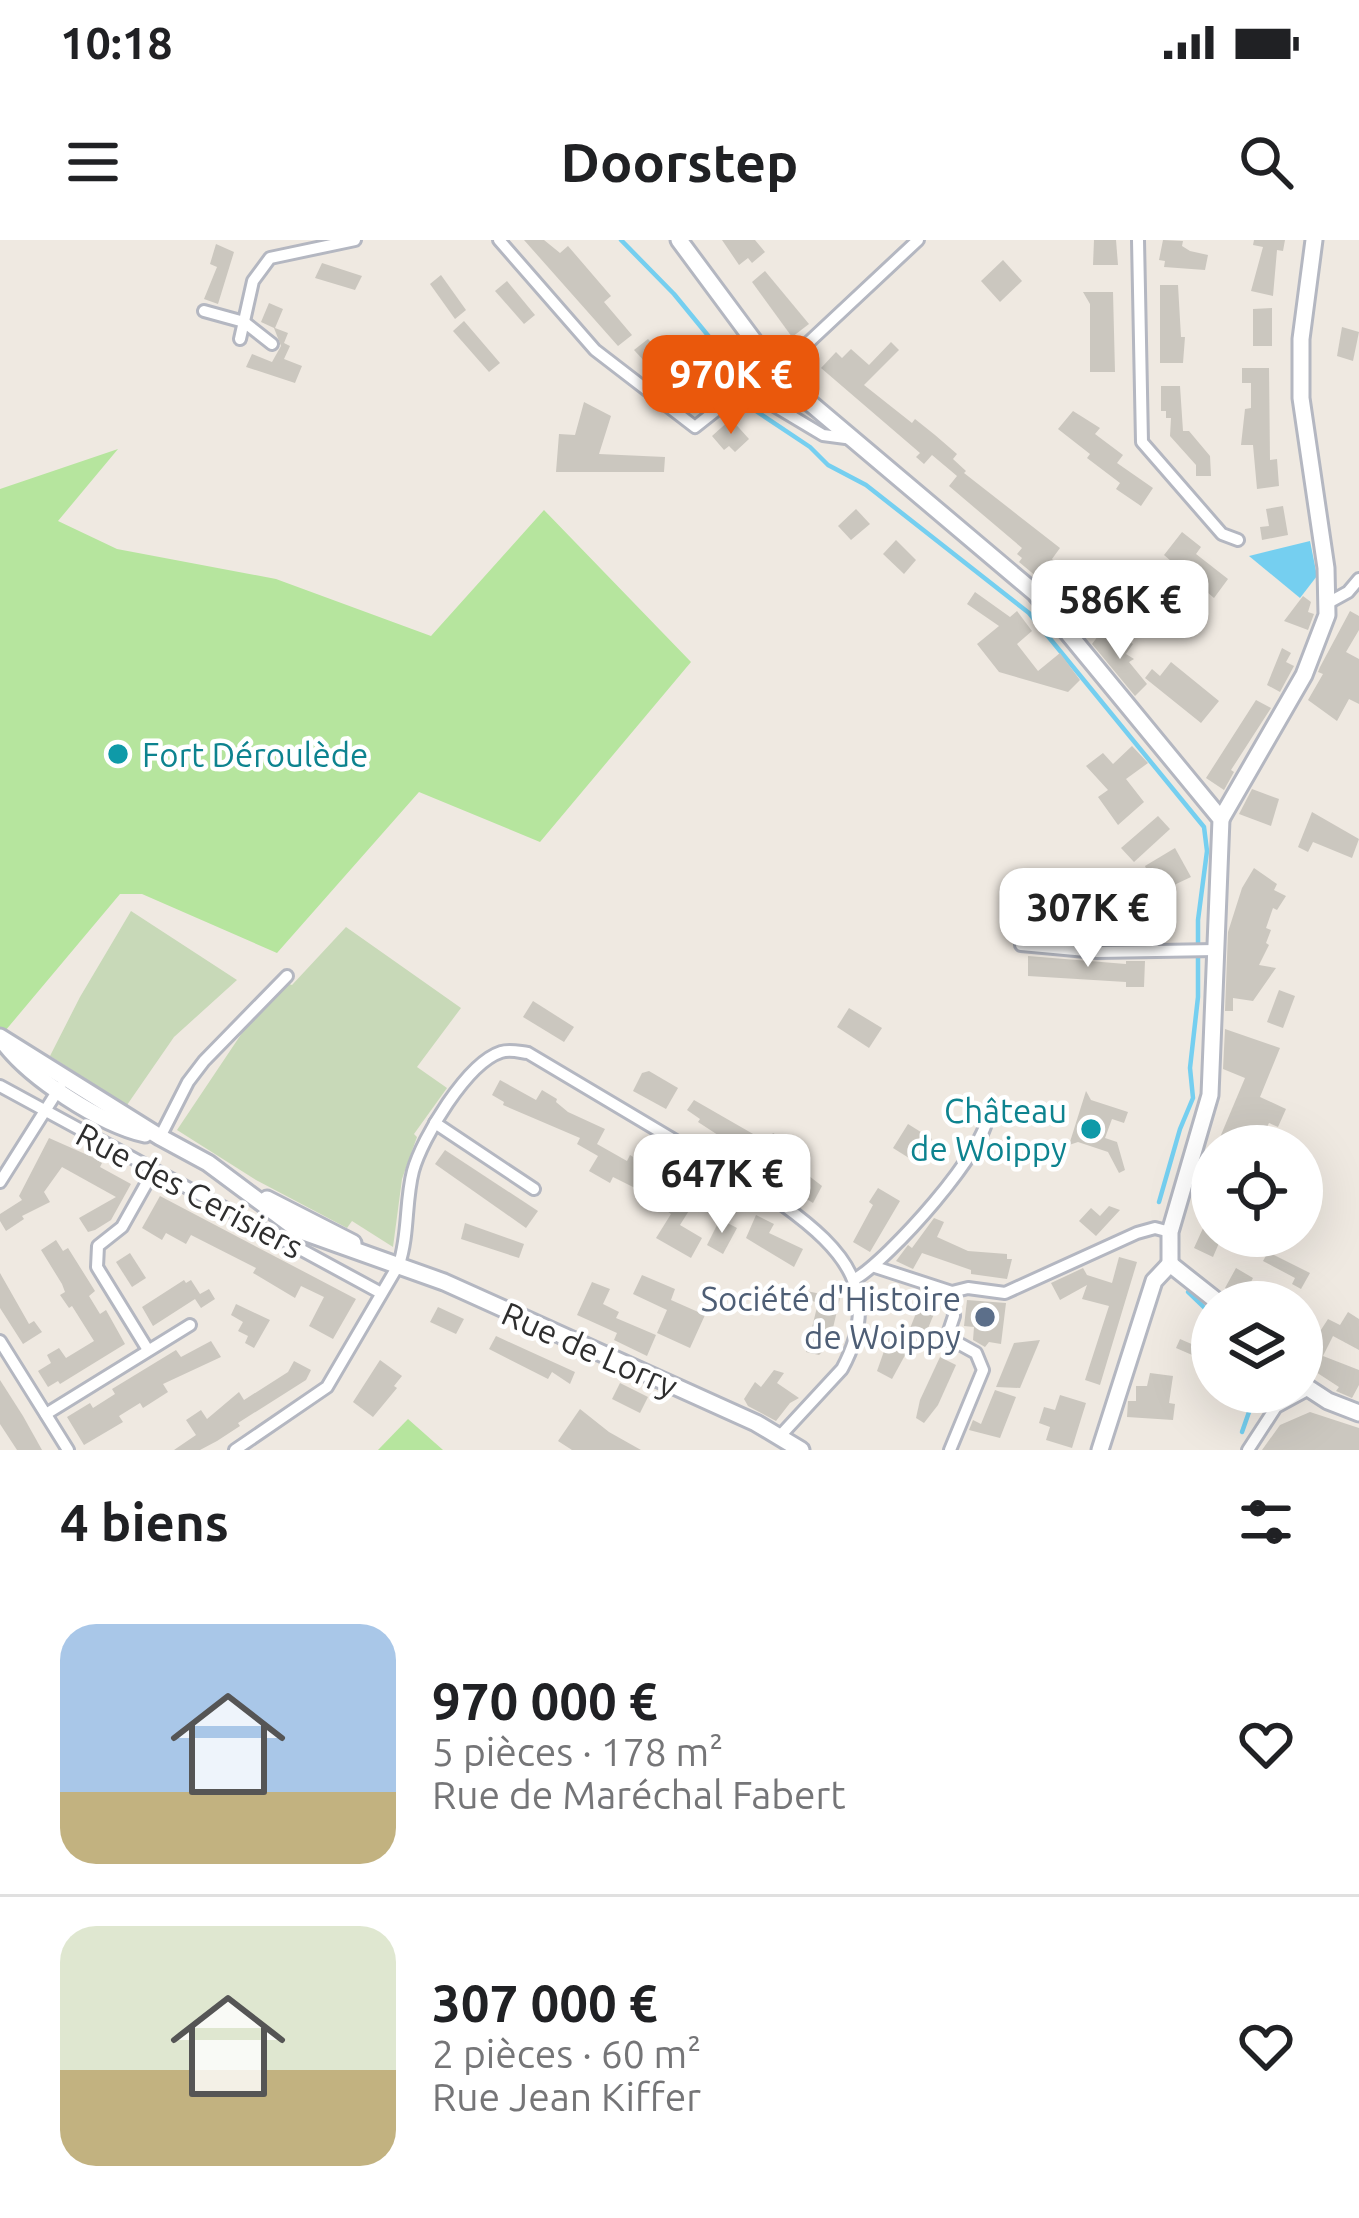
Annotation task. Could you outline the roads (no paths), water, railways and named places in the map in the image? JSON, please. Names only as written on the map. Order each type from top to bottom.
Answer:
[{"type":"street","points":[[240,339],[253,281],[270,258],[355,240]]},
{"type":"street","points":[[499,240],[595,350],[695,427],[738,393],[752,392],[829,438],[853,440]]},
{"type":"street","points":[[679,240],[778,371],[1034,593],[1221,819]]},
{"type":"street","points":[[778,371],[918,240]]},
{"type":"street","points":[[1138,240],[1142,442],[1222,534],[1238,540]]},
{"type":"street","points":[[1100,1450],[1154,1281],[1170,1264],[1169,1232],[1210,1095],[1202,949],[1221,819],[1312,659],[1328,603],[1301,398],[1303,317],[1314,240]]},
{"type":"street","points":[[204,310],[244,322],[272,344]]},
{"type":"street","points":[[1328,603],[1359,580]]},
{"type":"street","points":[[1021,945],[1097,952],[1202,949]]},
{"type":"street","points":[[160,1138],[188,1082],[206,1058],[287,976]]},
{"type":"street","name":"Rue de Lorry","points":[[0,1037],[41,1060],[62,1084],[376,1256],[780,1436],[801,1450]]},
{"type":"street","points":[[235,1450],[327,1387],[399,1264],[412,1175],[435,1123],[478,1067],[496,1053],[511,1050],[528,1053],[783,1205],[827,1242],[855,1279],[861,1298],[849,1357],[780,1436]]},
{"type":"street","points":[[0,1182],[62,1084]]},
{"type":"street","name":"Rue des Cerisiers","points":[[0,1086],[381,1293]]},
{"type":"street","points":[[855,1279],[875,1268],[973,1153],[988,1111]]},
{"type":"street","points":[[435,1123],[534,1190]]},
{"type":"street","points":[[148,1350],[97,1267],[95,1256],[101,1243],[122,1227],[154,1170]]},
{"type":"street","points":[[875,1268],[952,1292],[968,1288],[1005,1293],[1137,1233],[1155,1228],[1169,1232]]},
{"type":"street","points":[[1170,1264],[1191,1281]]},
{"type":"street","points":[[950,1450],[983,1370],[976,1353],[947,1337],[954,1316],[952,1292]]},
{"type":"street","points":[[46,1414],[190,1324]]},
{"type":"street","points":[[0,1341],[68,1450]]},
{"type":"street","points":[[1323,1396],[1359,1413]]},
{"type":"street","points":[[1248,1450],[1272,1413]]},
{"type":"water","points":[[1310,541],[1317,576],[1300,598],[1249,556]]},
{"type":"waterway","points":[[621,240],[715,344],[715,361],[732,395],[810,447],[828,465],[866,485],[1029,613],[1204,827],[1207,851],[1190,1068],[1193,1098],[1159,1202]]},
{"type":"waterway","points":[[1188,1292],[1191,1295]]},
{"type":"waterway","points":[[1242,1432],[1249,1413]]},
{"type":"place","name":"Fort Déroulède","points":[[118,754]]},
{"type":"place","name":"Château de Woippy","points":[[1091,1129]]},
{"type":"place","name":"Société d'Histoire de Woippy","points":[[985,1317]]}]
